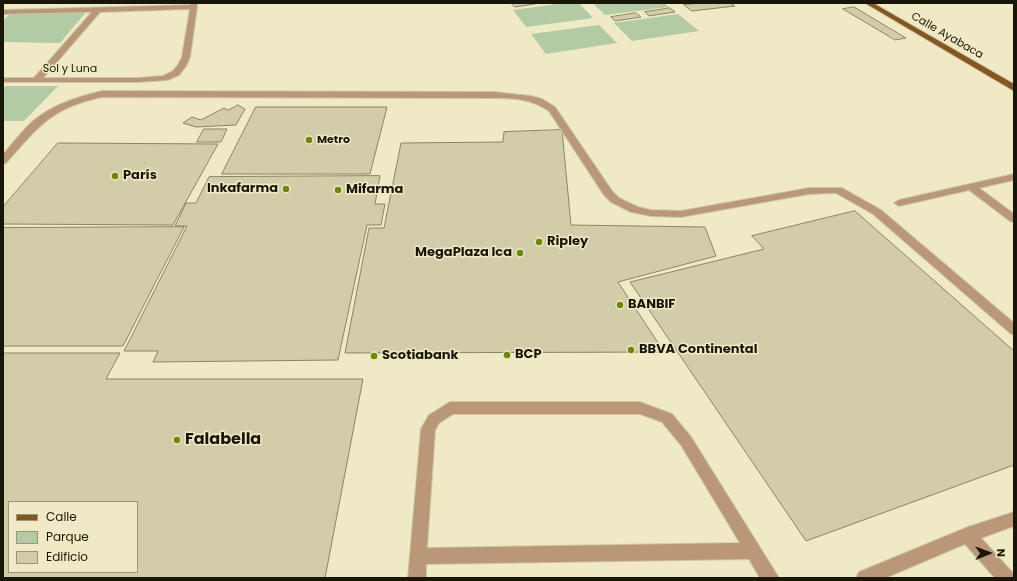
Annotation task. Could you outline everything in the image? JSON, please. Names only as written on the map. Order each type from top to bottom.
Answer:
[{"type":"main road","name":"Calle Ayabaca","points":[[868,3],[1014,88]]},
{"type":"street","points":[[3,12],[98,10],[194,5]]},
{"type":"street","name":"Sol y Luna","points":[[3,80],[138,80],[165,78],[176,73],[182,66],[186,57],[194,5]]},
{"type":"street","points":[[36,80],[98,10]]},
{"type":"street","points":[[3,162],[39,121],[52,112],[88,97],[102,94],[494,95],[527,97],[537,100],[552,109],[608,193],[624,206],[651,213],[681,214],[809,191],[838,190],[877,212],[1014,330]]},
{"type":"street","points":[[899,203],[1014,177]]},
{"type":"street","points":[[971,187],[1014,219]]},
{"type":"street","points":[[417,578],[420,556],[428,429],[434,419],[450,408],[640,408],[667,418],[686,441],[770,578]]},
{"type":"street","points":[[864,578],[968,535],[1014,519]]},
{"type":"street","points":[[968,535],[1006,578]]},
{"type":"street","points":[[420,556],[753,551]]},
{"type":"green space","points":[[564,3],[579,3],[593,18],[526,27],[513,10]]},
{"type":"green space","points":[[593,3],[664,3],[668,7],[605,15]]},
{"type":"green space","points":[[87,11],[60,43],[3,42],[3,20],[10,14]]},
{"type":"green space","points":[[678,14],[699,31],[632,41],[614,23]]},
{"type":"green space","points":[[599,25],[617,43],[546,54],[531,34]]},
{"type":"green space","points":[[6,86],[58,86],[24,121],[3,121],[3,89]]},
{"type":"building","points":[[511,3],[541,3],[515,7]]},
{"type":"building","points":[[700,3],[730,3],[735,6],[692,11],[684,5]]},
{"type":"building","points":[[854,7],[906,38],[895,40],[843,9]]},
{"type":"building","points":[[670,8],[675,12],[649,16],[645,12]]},
{"type":"building","points":[[636,13],[641,17],[615,21],[611,17]]},
{"type":"building","points":[[238,105],[245,109],[236,125],[196,127],[183,123],[192,117],[201,120],[224,108],[228,110]]},
{"type":"building","name":"Metro","points":[[256,107],[387,107],[370,174],[222,174]]},
{"type":"building","points":[[204,129],[227,129],[221,142],[197,142]]},
{"type":"building","name":"Ripley","points":[[562,130],[571,225],[705,227],[716,256],[618,282],[664,352],[345,353],[369,228],[384,228],[401,143],[503,142],[504,132]]},
{"type":"building","name":"París","points":[[58,143],[218,144],[173,225],[3,224],[3,207]]},
{"type":"building","points":[[380,176],[375,204],[385,204],[381,225],[367,225],[338,360],[153,362],[158,351],[124,351],[187,226],[175,226],[186,203],[196,203],[209,177]]},
{"type":"building","points":[[855,211],[1014,351],[1014,465],[806,541],[630,282],[764,249],[752,236]]},
{"type":"building","points":[[184,227],[123,346],[3,346],[3,228]]},
{"type":"building","name":"Falabella","points":[[3,353],[120,353],[106,379],[363,379],[325,578],[3,578]]},
{"type":"place","name":"Metro","points":[[309,140]]},
{"type":"place","name":"París","points":[[115,176]]},
{"type":"place","name":"Inkafarma","points":[[286,189]]},
{"type":"place","name":"Mifarma","points":[[338,190]]},
{"type":"place","name":"Ripley","points":[[539,242]]},
{"type":"place","name":"MegaPlaza Ica","points":[[520,253]]},
{"type":"place","name":"BANBIF","points":[[620,305]]},
{"type":"place","name":"BBVA Continental","points":[[631,350]]},
{"type":"place","name":"BCP","points":[[507,355]]},
{"type":"place","name":"Scotiabank","points":[[374,356]]},
{"type":"place","name":"Falabella","points":[[177,440]]}]
